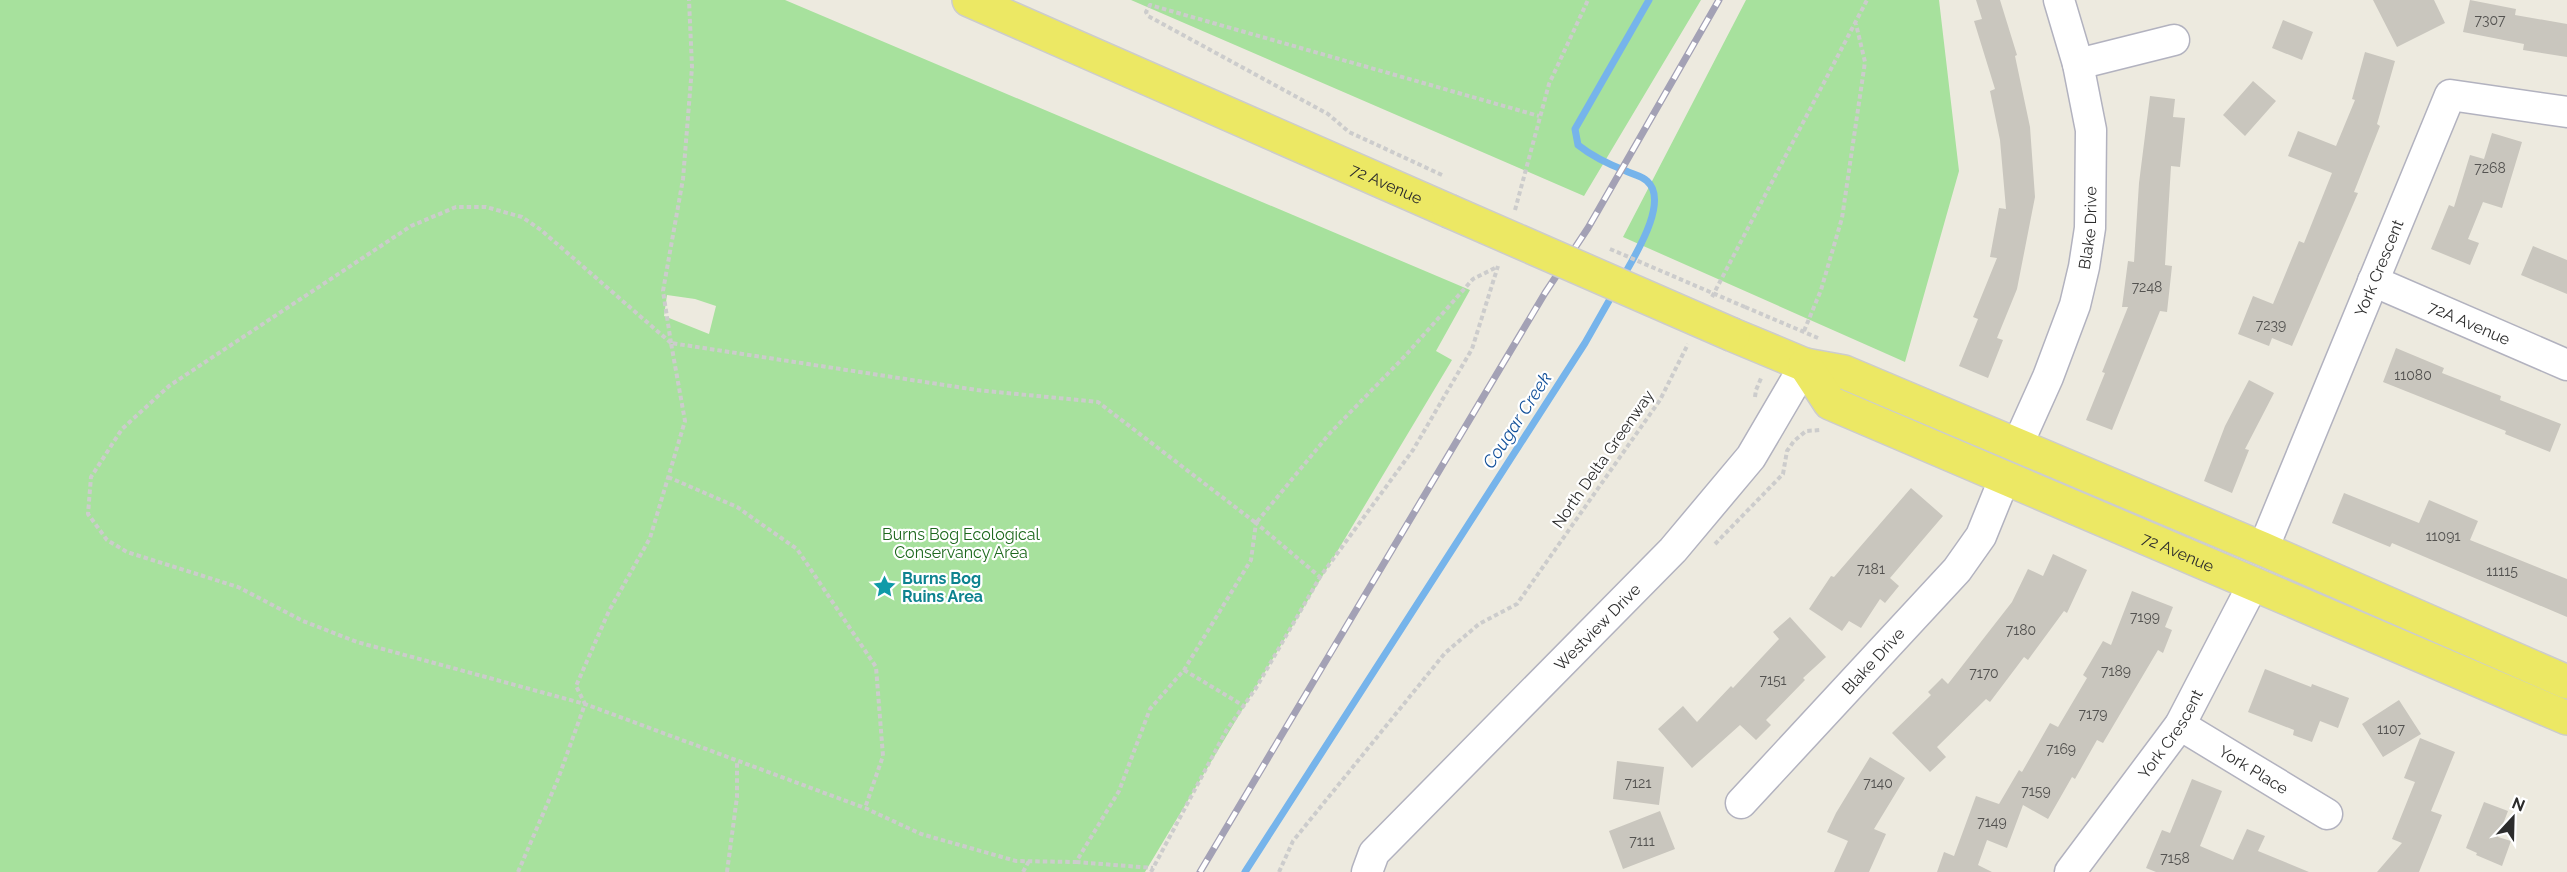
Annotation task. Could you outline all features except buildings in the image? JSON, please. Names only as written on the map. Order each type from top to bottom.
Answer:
[{"type":"main road","name":"72 Avenue","points":[[969,0],[1449,211],[1739,321],[1805,365],[1830,402],[2567,718]]},
{"type":"main road","name":"72 Avenue","points":[[1805,365],[1844,372],[2263,549],[2567,682]]},
{"type":"street","name":"Blake Drive","points":[[2017,446],[2052,367],[2075,304],[2090,228],[2091,130],[2078,64],[2060,0]]},
{"type":"street","points":[[2078,64],[2174,40]]},
{"type":"street","name":"York Crescent","points":[[2263,549],[2450,95],[2567,112]]},
{"type":"street","name":"72A Avenue","points":[[2373,281],[2567,365]]},
{"type":"street","name":"Westview Drive","points":[[1367,872],[1374,853],[1673,550],[1751,457],[1805,365]]},
{"type":"street","name":"Blake Drive","points":[[1741,803],[1957,570],[1981,536],[2005,477]]},
{"type":"street","name":"York Crescent","points":[[2070,872],[2180,725],[2246,598],[2250,582]]},
{"type":"street","name":"York Place","points":[[2180,725],[2327,814]]},
{"type":"path","points":[[518,872],[558,779],[585,704],[576,686],[609,611],[650,538],[686,421],[663,291],[683,179],[692,67],[689,0]]},
{"type":"path","points":[[1515,210],[1549,84],[1588,0]]},
{"type":"path","points":[[1708,305],[1867,0]]},
{"type":"path","points":[[1450,179],[1349,132],[1328,114],[1148,16],[1146,12],[1150,5],[1539,116]]},
{"type":"path","points":[[1804,331],[1821,290],[1846,196],[1865,62],[1856,23]]},
{"type":"path","points":[[1320,577],[1256,523],[1098,402],[977,390],[671,344],[542,230],[522,218],[486,207],[456,207],[411,226],[169,386],[122,429],[92,477],[88,514],[107,540],[127,552],[238,587],[303,621],[357,642],[585,704],[865,808],[921,834],[1016,861],[1076,862],[1152,870],[1226,731],[1244,706],[1320,577],[1413,450],[1472,349],[1501,256]]},
{"type":"path","points":[[1076,862],[1119,791],[1150,709],[1184,670],[1251,560],[1256,523],[1330,433],[1405,356],[1473,279],[1497,267]]},
{"type":"path","points":[[1739,321],[1787,324]]},
{"type":"path","name":"North Delta Greenway","points":[[1279,872],[1293,841],[1446,653],[1479,624],[1516,603],[1659,400],[1692,337]]},
{"type":"path","points":[[1787,451],[1794,441],[1806,431],[1818,429]]},
{"type":"path","points":[[668,477],[737,507],[797,549],[876,667],[884,756],[865,808]]},
{"type":"path","points":[[1184,670],[1244,706]]},
{"type":"path","points":[[727,872],[737,797],[737,762]]},
{"type":"path","points":[[1023,872],[1029,861]]},
{"type":"green space","name":"Burns Bog Ecological Conservancy Area","points":[[0,0],[785,0],[1470,290],[1436,351],[1452,360],[1145,872],[0,872]],"holes":[[[667,295],[695,299],[716,306],[709,334],[664,316]]]},
{"type":"green space","points":[[1131,0],[1701,0],[1584,196]]},
{"type":"green space","points":[[1746,0],[1939,0],[1959,171],[1905,362],[1623,237]]},
{"type":"waterway","name":"Cougar Creek","points":[[1623,277],[1648,229],[1654,202],[1653,190],[1647,181],[1601,160],[1578,145],[1575,129],[1649,0]]},
{"type":"waterway","name":"Cougar Creek","points":[[1245,872],[1585,343],[1614,292]]},
{"type":"railway","points":[[1200,872],[1545,293],[1588,228],[1719,0]]},
{"type":"place","name":"Burns Bog Ruins Area","points":[[884,587]]}]
